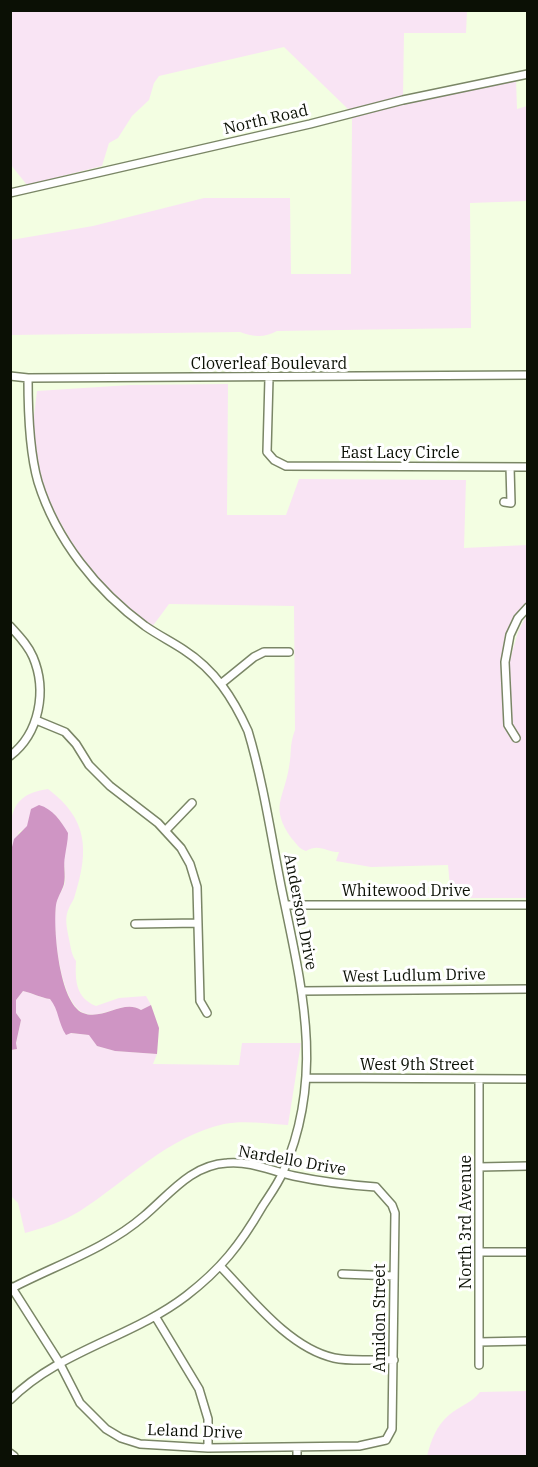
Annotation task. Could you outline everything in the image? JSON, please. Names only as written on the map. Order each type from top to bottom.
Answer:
[{"type":"street","name":"North Road","points":[[10,193],[306,125],[403,100],[528,74]]},
{"type":"street","name":"Cloverleaf Boulevard","points":[[10,376],[28,378],[269,378],[528,375]]},
{"type":"street","name":"Anderson Drive","points":[[10,1400],[58,1362],[155,1316],[184,1297],[221,1267],[246,1234],[283,1173],[296,1134],[307,1078],[308,1047],[302,991],[285,905],[253,747],[240,711],[222,683],[204,664],[146,626],[111,598],[96,583],[63,537],[38,481],[28,409],[28,378]]},
{"type":"street","name":"East Lacy Circle","points":[[269,378],[267,452],[274,460],[286,466],[528,467]]},
{"type":"street","points":[[504,502],[511,503],[510,467]]},
{"type":"street","points":[[516,738],[508,725],[505,662],[510,635],[518,618],[528,607]]},
{"type":"street","points":[[10,626],[27,646],[37,670],[40,697],[36,720],[26,739],[10,756]]},
{"type":"street","points":[[222,683],[254,657],[264,652],[290,652]]},
{"type":"street","points":[[36,720],[65,732],[76,744],[89,765],[110,786],[166,830],[181,848],[192,870],[199,901],[200,1000],[207,1013]]},
{"type":"street","points":[[166,830],[192,803]]},
{"type":"street","name":"Whitewood Drive","points":[[285,905],[528,905]]},
{"type":"street","points":[[135,924],[198,923]]},
{"type":"street","name":"West Ludlum Drive","points":[[302,991],[528,990]]},
{"type":"street","name":"West 9th Street","points":[[307,1078],[528,1079]]},
{"type":"street","name":"North 3rd Avenue","points":[[479,1079],[479,1365]]},
{"type":"street","name":"Nardello Drive","points":[[11,1288],[98,1248],[124,1233],[175,1187],[213,1165],[244,1163],[337,1185],[376,1187],[386,1197]]},
{"type":"street","points":[[479,1167],[528,1166]]},
{"type":"street","name":"Amidon Street","points":[[386,1197],[395,1214],[392,1429],[386,1440]]},
{"type":"street","points":[[479,1252],[528,1252]]},
{"type":"street","points":[[221,1267],[278,1325],[303,1345],[335,1358],[394,1360]]},
{"type":"street","points":[[342,1274],[394,1276]]},
{"type":"street","name":"Leland Drive","points":[[11,1288],[58,1362],[80,1403],[105,1429],[122,1438],[140,1444],[208,1448],[359,1446],[386,1440]]},
{"type":"street","points":[[155,1316],[199,1389],[208,1419],[208,1448]]},
{"type":"street","points":[[479,1342],[528,1341]]},
{"type":"street","points":[[297,1447],[297,1456]]},
{"type":"street","points":[[10,1453],[14,1456]]},
{"type":"shaded area","points":[[11,11],[467,11],[466,33],[404,33],[403,97],[350,111],[284,47],[159,76],[154,83],[149,100],[132,116],[118,138],[109,143],[102,166],[27,185],[11,165]]},
{"type":"shaded area","points":[[516,79],[517,109],[527,106],[527,201],[470,203],[471,328],[277,331],[259,336],[240,332],[11,335],[11,240],[93,226],[204,198],[290,198],[291,274],[351,274],[352,117],[404,103]]},
{"type":"shaded area","points":[[228,384],[227,515],[286,515],[299,479],[466,480],[464,548],[527,545],[527,605],[518,615],[502,662],[504,725],[515,742],[521,739],[512,724],[509,663],[518,632],[527,614],[527,898],[451,898],[448,865],[371,867],[336,861],[339,852],[319,848],[306,851],[300,848],[285,828],[280,811],[295,730],[294,606],[169,604],[152,627],[113,596],[77,552],[52,508],[41,480],[33,423],[37,391],[130,385]]},
{"type":"shaded area","points":[[48,789],[61,800],[78,824],[82,836],[80,879],[66,919],[81,994],[89,1003],[96,1006],[119,998],[146,996],[151,1005],[141,1010],[126,1007],[94,1015],[79,1010],[72,1002],[62,976],[55,929],[57,901],[65,883],[65,830],[53,813],[19,832],[11,851],[12,815],[23,798],[33,792]]},
{"type":"shaded area","points":[[39,805],[52,812],[68,833],[64,859],[65,881],[57,902],[55,916],[59,964],[68,995],[75,1006],[83,1013],[90,1015],[127,1007],[141,1010],[151,1005],[159,1028],[157,1054],[115,1051],[97,1046],[89,1035],[71,1033],[66,1035],[50,999],[23,991],[16,1000],[16,1013],[21,1020],[16,1043],[17,1049],[11,1050],[11,851],[14,839],[27,826],[31,809]]},
{"type":"shaded area","points":[[23,991],[50,999],[56,1006],[66,1035],[70,1033],[90,1035],[97,1046],[115,1051],[157,1054],[153,1064],[239,1065],[242,1043],[301,1043],[288,1125],[240,1122],[203,1130],[166,1149],[74,1215],[25,1233],[18,1203],[11,1196],[11,1050],[17,1049],[16,1043],[21,1020],[16,1013],[16,1000]]},
{"type":"shaded area","points":[[527,1391],[527,1456],[427,1456],[432,1439],[441,1424],[449,1415],[480,1392]]}]
